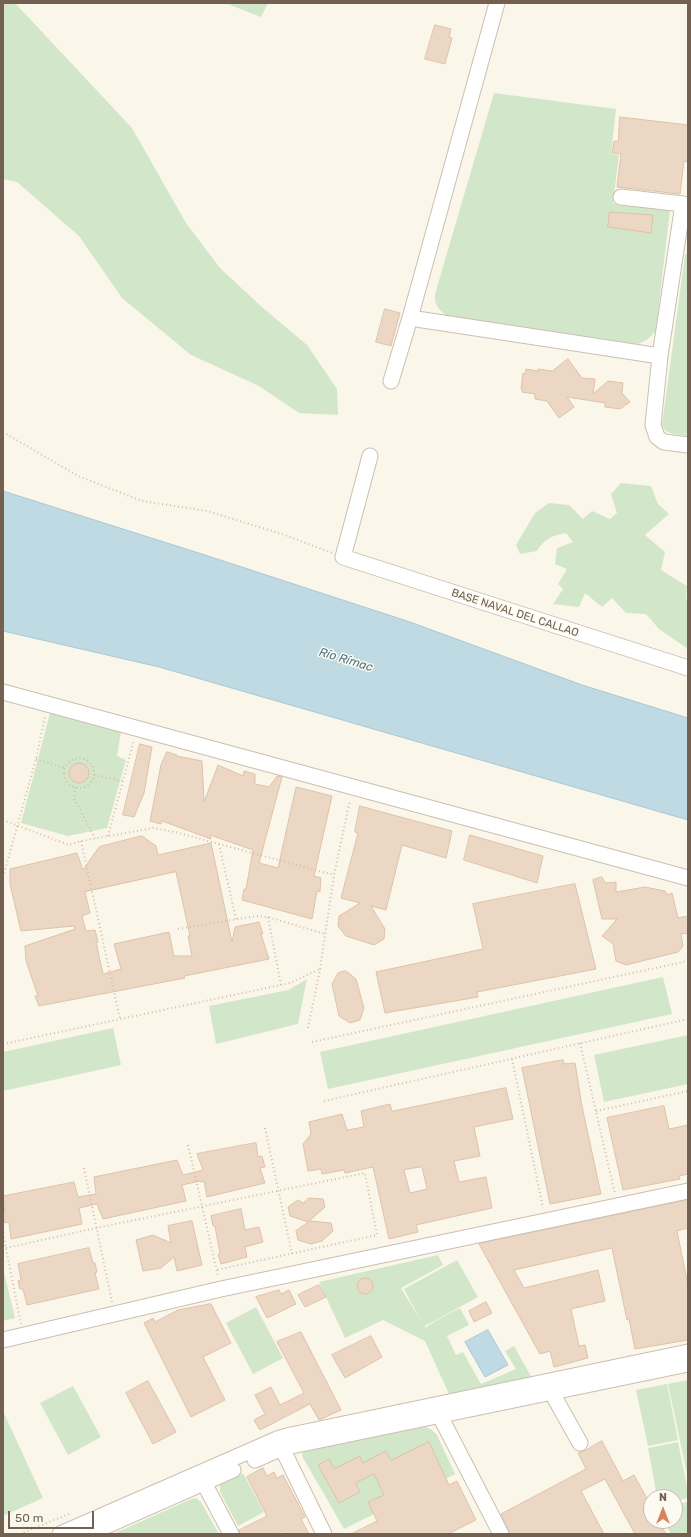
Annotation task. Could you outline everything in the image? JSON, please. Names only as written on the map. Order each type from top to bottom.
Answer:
[{"type":"lane","points":[[392,381],[497,3]]},
{"type":"lane","points":[[621,197],[683,204],[682,246],[660,356],[653,424],[657,436],[664,442],[688,445]]},
{"type":"lane","points":[[410,318],[660,356]]},
{"type":"lane","points":[[343,557],[370,456]]},
{"type":"lane","name":"BASE NAVAL DEL CALLAO","points":[[343,557],[688,668]]},
{"type":"lane","points":[[3,692],[688,878]]},
{"type":"lane","points":[[3,1340],[221,1289],[688,1191]]},
{"type":"lane","points":[[60,1534],[277,1439],[688,1352]]},
{"type":"lane","points":[[88,1534],[282,1448],[688,1364]]},
{"type":"lane","points":[[552,1393],[580,1443]]},
{"type":"lane","points":[[440,1416],[500,1534]]},
{"type":"lane","points":[[282,1448],[324,1534]]},
{"type":"lane","points":[[204,1483],[231,1534]]},
{"type":"path","points":[[3,432],[78,476],[142,501],[207,511],[286,535],[343,557]]},
{"type":"path","points":[[3,877],[36,759],[48,704]]},
{"type":"path","points":[[108,836],[137,728]]},
{"type":"path","points":[[80,758],[92,765],[94,775],[89,784],[79,788],[67,781],[65,777],[65,768],[71,760],[80,758]]},
{"type":"path","points":[[36,759],[65,768]]},
{"type":"path","points":[[94,775],[123,781]]},
{"type":"path","points":[[75,787],[74,798],[95,838]]},
{"type":"path","points":[[308,1028],[320,969],[334,875],[352,787]]},
{"type":"path","points":[[3,820],[69,845],[95,838],[152,828],[175,832],[334,875]]},
{"type":"path","points":[[81,841],[120,1019]]},
{"type":"path","points":[[219,844],[236,919]]},
{"type":"path","points":[[178,929],[256,916],[268,917],[325,934]]},
{"type":"path","points":[[268,917],[281,985]]},
{"type":"path","points":[[312,1042],[688,961]]},
{"type":"path","points":[[3,1044],[290,983],[320,969]]},
{"type":"path","points":[[324,1101],[688,1019]]},
{"type":"path","points":[[580,1043],[618,1206]]},
{"type":"path","points":[[512,1059],[546,1221]]},
{"type":"path","points":[[596,1111],[688,1091]]},
{"type":"path","points":[[265,1128],[292,1254]]},
{"type":"path","points":[[188,1145],[221,1289]]},
{"type":"path","points":[[84,1168],[114,1315]]},
{"type":"path","points":[[6,1248],[96,1228],[365,1174],[377,1235],[216,1270]]},
{"type":"path","points":[[3,1233],[24,1336]]},
{"type":"green space","points":[[3,3],[15,3],[132,128],[186,223],[220,268],[263,308],[307,345],[337,389],[338,415],[299,413],[259,386],[191,355],[122,298],[79,236],[17,182],[3,179]]},
{"type":"green space","points":[[225,3],[268,3],[261,17]]},
{"type":"green space","points":[[494,93],[616,109],[611,154],[619,155],[613,203],[670,210],[656,330],[646,340],[638,344],[448,317],[438,307],[435,301],[435,294]]},
{"type":"green space","points":[[688,253],[688,436],[669,433],[662,425],[685,255]]},
{"type":"green space","points":[[621,483],[651,486],[658,504],[669,514],[645,535],[665,552],[661,570],[687,586],[686,599],[688,601],[688,649],[659,629],[646,614],[626,613],[612,598],[602,607],[585,593],[579,607],[553,604],[563,589],[558,584],[567,569],[555,564],[557,548],[573,542],[566,533],[549,538],[537,551],[520,554],[516,545],[535,513],[549,503],[569,505],[583,519],[592,511],[610,519],[617,513],[611,494]]},
{"type":"green space","points":[[50,713],[121,732],[117,756],[126,760],[107,828],[68,836],[21,823]]},
{"type":"green space","points":[[663,977],[672,1014],[328,1089],[320,1052]]},
{"type":"green space","points":[[307,979],[298,1024],[216,1044],[209,1006],[288,990]]},
{"type":"green space","points":[[113,1028],[121,1065],[3,1091],[3,1052]]},
{"type":"green space","points":[[688,1035],[688,1084],[604,1102],[594,1055]]},
{"type":"green space","points":[[438,1255],[443,1265],[401,1288],[421,1321],[404,1289],[457,1260],[478,1297],[425,1326],[425,1328],[460,1308],[469,1325],[447,1336],[456,1355],[463,1352],[481,1384],[516,1369],[505,1351],[514,1346],[532,1378],[449,1394],[425,1341],[383,1320],[345,1338],[319,1282]]},
{"type":"green space","points":[[3,1268],[15,1318],[3,1321]]},
{"type":"green space","points":[[256,1307],[283,1358],[253,1374],[226,1323]]},
{"type":"green space","points":[[688,1380],[688,1479],[668,1384]]},
{"type":"green space","points":[[667,1384],[678,1440],[648,1446],[636,1390]]},
{"type":"green space","points":[[73,1386],[101,1437],[68,1455],[40,1403]]},
{"type":"green space","points":[[3,1411],[43,1498],[3,1516]]},
{"type":"green space","points":[[426,1427],[437,1435],[455,1474],[344,1529],[302,1456],[303,1451],[309,1446]]},
{"type":"green space","points":[[678,1442],[688,1491],[688,1498],[683,1499],[683,1489],[656,1489],[648,1448]]},
{"type":"green space","points":[[243,1473],[264,1512],[238,1526],[220,1492],[220,1485]]},
{"type":"green space","points":[[196,1498],[201,1502],[219,1534],[113,1534],[189,1500]]},
{"type":"green space","points":[[688,1502],[688,1534],[671,1534],[668,1529],[683,1529],[683,1503]]},
{"type":"water","name":"Río Rímac","points":[[3,491],[410,622],[582,685],[688,718],[688,820],[159,667],[3,631]]},
{"type":"water","points":[[488,1330],[508,1365],[485,1377],[465,1342]]},
{"type":"building","points":[[435,25],[451,29],[449,37],[452,38],[445,64],[425,59]]},
{"type":"building","points":[[620,117],[688,125],[688,162],[684,161],[680,194],[617,187],[621,154],[612,153],[614,141],[618,141]]},
{"type":"building","points":[[610,212],[653,215],[651,233],[608,227]]},
{"type":"building","points":[[385,309],[400,313],[391,346],[376,342]]},
{"type":"building","points":[[568,359],[582,378],[595,379],[593,394],[608,381],[623,383],[622,393],[630,402],[620,409],[605,407],[605,403],[567,397],[574,407],[559,418],[547,401],[535,399],[535,394],[522,392],[523,373],[525,374],[526,369],[552,371]]},
{"type":"building","points":[[140,744],[152,747],[144,793],[134,817],[123,815]]},
{"type":"building","points":[[167,752],[177,756],[202,761],[204,802],[218,765],[243,776],[244,771],[255,774],[255,784],[269,787],[277,776],[282,777],[259,863],[278,868],[296,787],[332,796],[314,876],[321,878],[320,892],[317,891],[312,919],[242,900],[244,889],[246,889],[253,850],[210,835],[211,839],[162,821],[161,824],[150,821],[161,765]]},
{"type":"building","points":[[75,763],[83,763],[89,769],[89,777],[83,783],[75,783],[69,777],[69,769]]},
{"type":"building","points":[[360,806],[452,831],[446,858],[402,845],[386,910],[371,906],[385,929],[384,939],[374,945],[346,936],[338,926],[339,916],[360,903],[341,898],[358,833],[355,832]]},
{"type":"building","points":[[470,835],[543,856],[537,883],[464,860]]},
{"type":"building","points":[[142,836],[156,846],[158,855],[211,843],[232,942],[235,927],[259,922],[263,934],[261,934],[269,959],[184,976],[185,978],[39,1006],[35,996],[38,996],[26,961],[25,946],[75,929],[74,926],[21,931],[10,884],[10,869],[77,853],[83,870],[99,847]],"holes":[[[176,872],[190,936],[188,936],[192,956],[174,956],[169,932],[114,944],[121,969],[103,974],[95,930],[86,931],[82,916],[90,913],[85,892]]]},
{"type":"building","points":[[602,877],[605,883],[616,882],[616,892],[645,887],[665,891],[668,895],[672,893],[678,918],[688,916],[688,933],[681,934],[683,946],[678,952],[626,965],[616,961],[613,944],[602,936],[617,919],[602,919],[593,880]]},
{"type":"building","points":[[575,884],[596,969],[477,992],[478,997],[385,1013],[376,972],[483,949],[473,904]]},
{"type":"building","points":[[346,971],[356,979],[364,1008],[360,1020],[350,1023],[339,1016],[332,984],[338,973]]},
{"type":"building","points":[[563,1060],[564,1064],[575,1063],[582,1106],[601,1194],[550,1204],[522,1068]]},
{"type":"building","points":[[506,1088],[513,1119],[474,1127],[480,1156],[454,1161],[459,1182],[486,1177],[492,1208],[416,1225],[418,1232],[389,1239],[373,1167],[345,1173],[344,1170],[322,1174],[321,1169],[308,1171],[303,1144],[311,1134],[309,1122],[342,1114],[347,1130],[364,1127],[361,1111],[390,1104],[392,1111]],"holes":[[[422,1167],[427,1189],[410,1193],[404,1170]]]},
{"type":"building","points":[[664,1106],[669,1129],[688,1125],[688,1174],[679,1176],[680,1179],[623,1190],[607,1118]]},
{"type":"building","points":[[256,1143],[258,1157],[262,1156],[265,1167],[260,1168],[265,1183],[207,1197],[204,1181],[200,1181],[182,1185],[186,1201],[103,1219],[97,1204],[79,1208],[82,1224],[11,1239],[9,1222],[5,1223],[3,1216],[3,1213],[5,1213],[3,1196],[74,1182],[78,1197],[96,1194],[94,1177],[177,1160],[183,1175],[203,1170],[197,1154]]},
{"type":"building","points":[[309,1198],[323,1199],[325,1207],[308,1222],[290,1216],[288,1207],[298,1200],[303,1203]]},
{"type":"building","points":[[688,1200],[688,1228],[677,1231],[688,1285],[688,1340],[635,1349],[629,1319],[627,1320],[612,1248],[514,1270],[524,1288],[598,1270],[605,1301],[571,1309],[579,1346],[585,1345],[588,1358],[554,1367],[550,1351],[540,1354],[479,1244]]},
{"type":"building","points":[[241,1209],[245,1230],[259,1227],[263,1242],[245,1247],[247,1257],[221,1264],[218,1254],[220,1253],[215,1226],[213,1226],[211,1216]]},
{"type":"building","points":[[192,1221],[202,1265],[177,1271],[174,1257],[161,1268],[143,1271],[136,1240],[153,1235],[171,1243],[168,1226]]},
{"type":"building","points":[[310,1221],[331,1223],[333,1231],[322,1241],[311,1244],[298,1240],[296,1231]]},
{"type":"building","points":[[89,1248],[93,1263],[95,1263],[97,1272],[95,1273],[99,1289],[27,1305],[23,1289],[20,1289],[18,1281],[21,1280],[18,1264]]},
{"type":"building","points":[[362,1278],[368,1278],[373,1283],[371,1292],[368,1294],[362,1294],[357,1289],[357,1283]]},
{"type":"building","points":[[319,1285],[326,1297],[305,1307],[298,1295]]},
{"type":"building","points":[[279,1290],[281,1294],[289,1290],[296,1304],[267,1318],[256,1297]]},
{"type":"building","points":[[486,1302],[492,1313],[474,1322],[469,1311]]},
{"type":"building","points":[[211,1304],[231,1343],[203,1357],[225,1400],[191,1417],[144,1323],[153,1318],[155,1322],[178,1310]]},
{"type":"building","points":[[301,1332],[341,1410],[319,1420],[310,1404],[260,1430],[254,1420],[265,1414],[255,1395],[271,1387],[280,1405],[304,1393],[277,1342]]},
{"type":"building","points":[[371,1336],[382,1357],[345,1378],[332,1355]]},
{"type":"building","points":[[148,1381],[176,1432],[153,1444],[126,1393]]},
{"type":"building","points":[[602,1441],[623,1481],[634,1475],[643,1491],[643,1529],[663,1529],[666,1534],[635,1534],[605,1479],[581,1491],[604,1534],[510,1534],[501,1514],[586,1469],[578,1453]]},
{"type":"building","points":[[429,1442],[449,1485],[457,1481],[476,1520],[448,1534],[351,1534],[377,1521],[368,1502],[384,1495],[374,1474],[355,1483],[360,1492],[339,1503],[318,1465],[329,1459],[334,1469],[360,1456],[363,1463],[386,1451],[391,1460]]},
{"type":"building","points":[[263,1468],[267,1476],[274,1472],[277,1478],[283,1475],[305,1517],[301,1519],[309,1534],[283,1534],[281,1531],[274,1534],[240,1534],[239,1530],[267,1516],[247,1477]]}]
